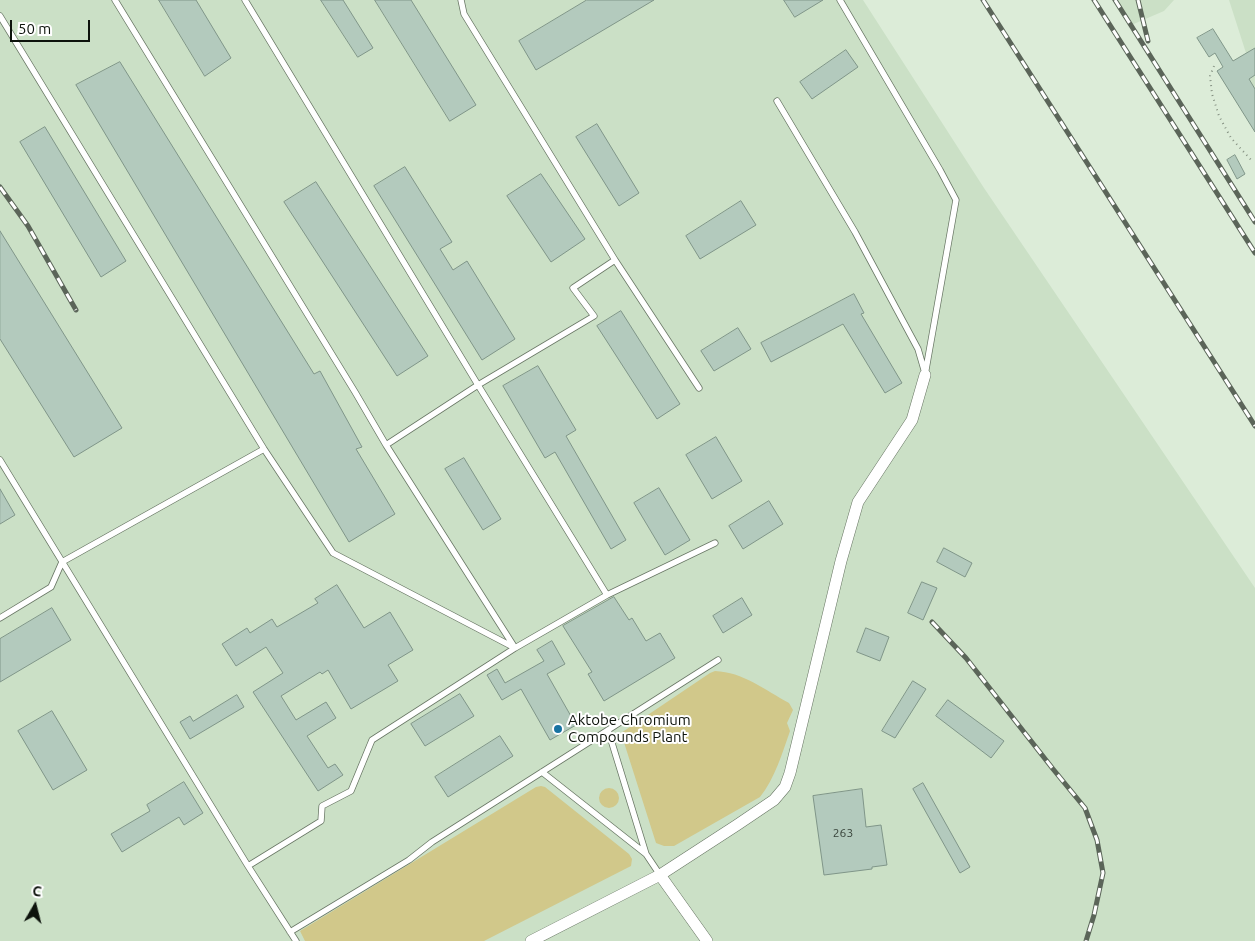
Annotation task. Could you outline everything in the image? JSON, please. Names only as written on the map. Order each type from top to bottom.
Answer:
[{"type":"street","points":[[531,941],[660,875],[774,800],[785,787],[841,561],[858,502],[912,420],[925,375]]},
{"type":"street","points":[[660,875],[707,941]]},
{"type":"lane","points":[[115,0],[386,445],[515,648]]},
{"type":"lane","points":[[245,0],[607,595]]},
{"type":"lane","points":[[461,0],[464,14],[614,260],[699,388]]},
{"type":"lane","points":[[840,0],[956,200],[925,375]]},
{"type":"lane","points":[[0,16],[264,449],[333,552],[515,648]]},
{"type":"lane","points":[[777,101],[855,232],[918,349],[925,375]]},
{"type":"lane","points":[[386,445],[478,385],[594,316],[573,288],[614,260]]},
{"type":"lane","points":[[0,618],[50,587],[62,562],[264,449]]},
{"type":"lane","points":[[0,460],[248,866],[296,941]]},
{"type":"lane","points":[[248,866],[320,820],[322,806],[351,791],[372,740],[515,648],[607,595],[715,543]]},
{"type":"lane","points":[[290,932],[409,860],[432,842],[718,660]]},
{"type":"lane","points":[[608,730],[646,854],[660,875]]},
{"type":"lane","points":[[542,772],[646,854]]},
{"type":"path","points":[[1214,66],[1210,76],[1212,94],[1219,116],[1231,138],[1253,162]]},
{"type":"shaded area","name":"Aktobe Chromium Compounds Plant","points":[[0,0],[863,0],[984,188],[1255,588],[1255,941],[0,941]]},
{"type":"shaded area","points":[[1112,0],[1174,0],[1164,11],[1129,26]]},
{"type":"shaded area","points":[[1229,0],[1255,0],[1255,132],[1217,71],[1246,53]]},
{"type":"shaded area","points":[[715,671],[744,678],[789,703],[793,710],[787,723],[790,731],[774,774],[760,797],[674,846],[664,846],[656,843],[621,733]]},
{"type":"shaded area","points":[[536,787],[545,787],[629,854],[632,859],[631,866],[484,941],[305,941],[300,931]]},
{"type":"shaded area","points":[[609,788],[616,791],[619,798],[616,805],[609,808],[602,805],[599,798],[602,791]]},
{"type":"building","points":[[159,0],[196,0],[231,58],[205,76]]},
{"type":"building","points":[[321,0],[343,0],[373,48],[358,57]]},
{"type":"building","points":[[375,0],[411,0],[476,105],[450,121]]},
{"type":"building","points":[[587,0],[654,0],[536,70],[519,41]]},
{"type":"building","points":[[784,0],[823,0],[795,17]]},
{"type":"building","points":[[1213,29],[1233,61],[1255,48],[1255,75],[1249,79],[1255,89],[1255,132],[1217,71],[1223,67],[1215,53],[1209,57],[1197,38]]},
{"type":"building","points":[[846,50],[858,67],[812,99],[800,82]]},
{"type":"building","points":[[120,62],[314,374],[320,371],[362,447],[356,449],[395,514],[349,542],[76,85]]},
{"type":"building","points":[[597,124],[639,193],[619,206],[576,137]]},
{"type":"building","points":[[45,127],[126,261],[101,277],[20,142]]},
{"type":"building","points":[[1235,155],[1245,174],[1237,179],[1227,160]]},
{"type":"building","points":[[405,167],[452,242],[440,249],[453,270],[467,261],[515,339],[482,360],[374,186]]},
{"type":"building","points":[[541,174],[585,239],[551,262],[507,196]]},
{"type":"building","points":[[316,182],[428,356],[397,376],[284,202]]},
{"type":"building","points":[[741,201],[756,225],[700,259],[686,236]]},
{"type":"building","points":[[0,231],[122,428],[74,457],[0,339]]},
{"type":"building","points":[[854,294],[864,313],[861,314],[902,383],[885,393],[843,324],[771,362],[761,343]]},
{"type":"building","points":[[621,311],[680,404],[657,419],[597,326]]},
{"type":"building","points":[[738,328],[751,349],[714,371],[701,351]]},
{"type":"building","points":[[538,366],[576,430],[566,436],[626,540],[611,549],[555,452],[545,458],[503,386]]},
{"type":"building","points":[[716,437],[742,481],[712,499],[686,455]]},
{"type":"building","points":[[464,458],[501,519],[483,530],[445,469]]},
{"type":"building","points":[[659,488],[690,540],[665,555],[634,503]]},
{"type":"building","points":[[0,489],[15,515],[0,524]]},
{"type":"building","points":[[769,501],[783,524],[743,549],[729,526]]},
{"type":"building","points":[[944,548],[972,563],[965,577],[937,562]]},
{"type":"building","points":[[922,582],[937,588],[923,620],[908,613]]},
{"type":"building","points":[[337,585],[364,628],[390,612],[413,650],[388,665],[398,681],[351,709],[328,670],[322,674],[320,672],[281,696],[296,720],[326,702],[336,718],[307,736],[328,768],[335,764],[343,775],[318,791],[253,692],[283,673],[266,647],[236,666],[222,644],[247,628],[250,633],[272,619],[277,627],[318,603],[315,599]]},
{"type":"building","points":[[614,597],[629,620],[632,618],[646,641],[660,633],[675,658],[604,701],[588,674],[592,672],[563,626]]},
{"type":"building","points":[[742,598],[752,615],[723,633],[713,616]]},
{"type":"building","points":[[52,608],[71,640],[0,682],[0,639]]},
{"type":"building","points":[[866,628],[889,637],[880,661],[857,652]]},
{"type":"building","points":[[552,641],[565,664],[547,674],[576,725],[550,740],[521,689],[502,700],[487,675],[497,669],[505,683],[544,661],[537,650]]},
{"type":"building","points":[[913,681],[926,689],[895,738],[882,731]]},
{"type":"building","points":[[460,694],[474,716],[425,746],[411,724]]},
{"type":"building","points":[[237,695],[244,707],[190,739],[180,722],[190,716],[193,721]]},
{"type":"building","points":[[948,700],[1004,741],[991,758],[936,716]]},
{"type":"building","points":[[52,711],[87,770],[53,790],[18,731]]},
{"type":"building","points":[[500,736],[513,756],[448,797],[435,777]]},
{"type":"building","points":[[184,782],[203,813],[184,825],[179,817],[122,852],[111,834],[150,811],[147,805]]},
{"type":"building","points":[[923,783],[970,867],[960,873],[913,789]]},
{"type":"building","points":[[862,789],[866,827],[881,825],[887,865],[872,867],[872,869],[824,875],[813,796]]},
{"type":"railway","points":[[983,0],[1255,426]]},
{"type":"railway","points":[[1094,0],[1255,253]]},
{"type":"railway","points":[[1115,0],[1255,222]]},
{"type":"railway","points":[[1138,0],[1148,41]]},
{"type":"railway","points":[[0,187],[28,226],[76,310]]},
{"type":"railway","points":[[932,622],[966,658],[1085,808],[1097,840],[1103,873],[1086,941]]},
{"type":"place","name":"Aktobe Chromium Compounds Plant","points":[[558,729]]}]
